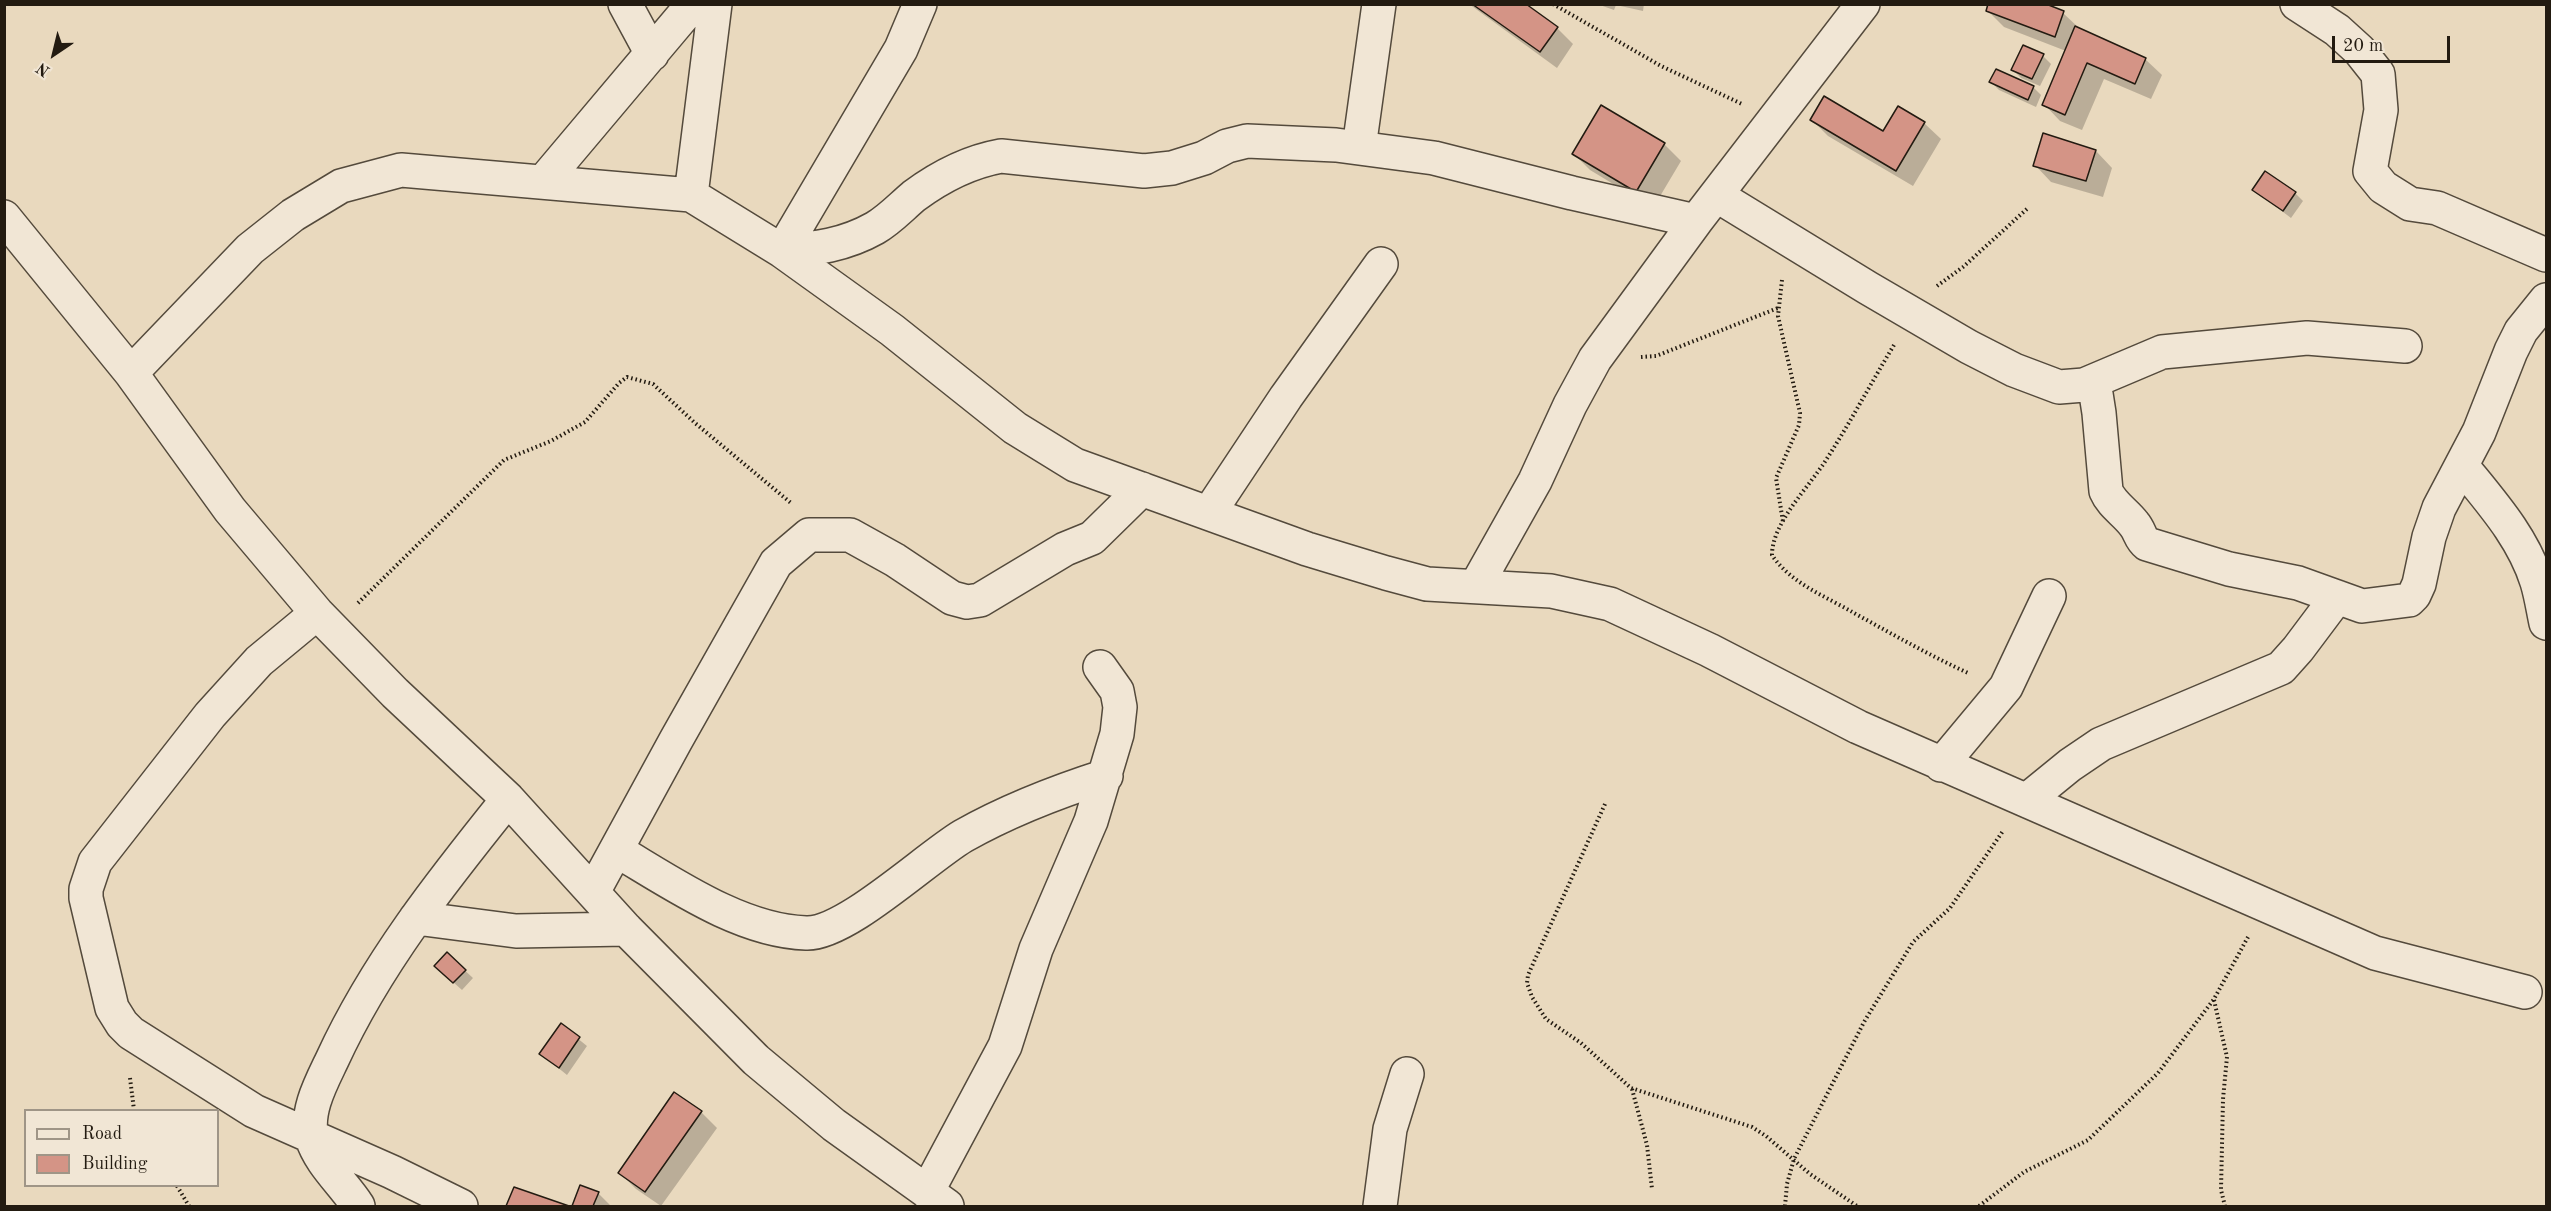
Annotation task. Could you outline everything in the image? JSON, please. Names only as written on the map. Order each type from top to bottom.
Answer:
[{"type":"street","points":[[625,4],[652,54]]},
{"type":"street","points":[[543,182],[693,4]]},
{"type":"street","points":[[691,195],[715,4]]},
{"type":"street","points":[[782,251],[901,50],[920,4]]},
{"type":"street","points":[[1359,148],[1379,4]]},
{"type":"street","points":[[1476,586],[1535,481],[1570,405],[1595,359],[1696,221],[1863,4]]},
{"type":"street","points":[[2297,4],[2337,30],[2359,50],[2378,74],[2381,110],[2370,171],[2384,187],[2410,204],[2437,208],[2547,255]]},
{"type":"street","points":[[782,251],[823,248],[864,234],[877,227],[941,178],[962,167],[990,158],[1019,158],[1144,171],[1172,168],[1204,158],[1227,146],[1247,141],[1359,148],[1434,158],[1696,221]]},
{"type":"street","points":[[130,373],[249,249],[293,215],[341,186],[401,170],[691,195],[782,251],[892,330],[1015,429],[1075,465],[1307,549],[1427,584],[1551,591],[1610,604],[1709,650],[1858,728],[2375,953],[2525,992]]},
{"type":"street","points":[[1716,195],[1912,315],[1987,356],[2052,385],[2075,387],[2162,352],[2307,338],[2405,346]]},
{"type":"street","points":[[4,217],[130,373],[230,510],[325,621],[395,693],[508,800],[626,929],[756,1060],[834,1125],[937,1199],[1005,1046],[1036,949],[1091,821],[1106,776],[1117,734],[1120,707],[1117,691],[1100,667]]},
{"type":"street","points":[[1209,513],[1286,397],[1381,264]]},
{"type":"street","points":[[2094,381],[2106,491],[2109,500],[2135,524],[2143,540],[2162,550],[2229,569],[2298,583],[2362,606],[2412,598],[2419,584],[2432,526],[2479,432],[2511,351],[2532,315],[2547,300]]},
{"type":"street","points":[[2462,466],[2510,525],[2526,553],[2537,582],[2547,623]]},
{"type":"street","points":[[593,892],[776,564],[809,535],[850,535],[895,560],[952,598],[967,602],[980,600],[1065,549],[1092,538],[1142,489]]},
{"type":"street","points":[[1941,765],[2006,687],[2049,596]]},
{"type":"street","points":[[2027,800],[2070,765],[2101,744],[2281,668],[2337,597]]},
{"type":"street","points":[[325,621],[259,661],[210,715],[95,862],[86,889],[109,999],[122,1024],[147,1045],[254,1112],[392,1172],[461,1206]]},
{"type":"street","points":[[616,850],[700,900],[743,919],[784,931],[818,933],[836,925],[884,894],[931,856],[964,836],[1052,793],[1106,776]]},
{"type":"street","points":[[357,1206],[329,1168],[312,1139],[310,1121],[313,1106],[336,1049],[366,992],[449,872],[508,800]]},
{"type":"street","points":[[416,918],[516,931],[626,929]]},
{"type":"street","points":[[1380,1206],[1390,1129],[1407,1074]]},
{"type":"path","points":[[1553,4],[1661,66],[1775,119]]},
{"type":"path","points":[[2006,687],[1977,678],[1928,654],[1791,576],[1772,555],[1775,536],[1783,522],[1826,460],[1912,315],[1932,290],[1963,267],[2028,208]]},
{"type":"path","points":[[1781,234],[1784,270],[1778,316],[1800,413],[1799,425],[1776,478],[1783,522]]},
{"type":"path","points":[[1595,359],[1656,356],[1778,308]]},
{"type":"path","points":[[325,621],[504,460],[551,441],[585,422],[627,376],[653,384],[695,423],[799,509],[809,535]]},
{"type":"path","points":[[1785,1206],[1787,1184],[1794,1159],[1864,1022],[1907,951],[1922,932],[1950,908],[2027,800]]},
{"type":"path","points":[[1605,804],[1568,891],[1533,961],[1527,983],[1532,997],[1546,1019],[1588,1048],[1631,1088],[1752,1126],[1810,1174],[1857,1206]]},
{"type":"path","points":[[1979,1206],[2024,1172],[2088,1140],[2158,1072],[2214,999],[2265,905]]},
{"type":"path","points":[[2214,999],[2227,1057],[2223,1099],[2221,1190],[2225,1206]]},
{"type":"path","points":[[1631,1088],[1647,1145],[1652,1189]]},
{"type":"path","points":[[178,1187],[189,1206]]},
{"type":"building","points":[[1472,4],[1526,4],[1558,27],[1540,52]]},
{"type":"building","points":[[1988,4],[2046,4],[2064,11],[2055,37],[1986,11]]},
{"type":"building","points":[[2075,26],[2146,58],[2135,84],[2087,63],[2065,115],[2042,105]]},
{"type":"building","points":[[2023,45],[2044,54],[2032,79],[2011,70]]},
{"type":"building","points":[[1996,69],[2034,86],[2028,100],[1989,82]]},
{"type":"building","points":[[1824,96],[1883,131],[1898,106],[1925,122],[1896,171],[1810,120]]},
{"type":"building","points":[[1601,105],[1665,143],[1636,192],[1572,154]]},
{"type":"building","points":[[2043,133],[2096,150],[2086,181],[2033,166]]},
{"type":"building","points":[[2265,171],[2296,192],[2283,211],[2252,190]]},
{"type":"building","points":[[447,952],[466,970],[453,983],[434,966]]},
{"type":"building","points":[[561,1023],[580,1037],[559,1068],[539,1054]]},
{"type":"building","points":[[674,1092],[702,1111],[645,1192],[618,1173]]},
{"type":"building","points":[[580,1185],[599,1192],[593,1206],[572,1206]]},
{"type":"building","points":[[514,1187],[569,1206],[506,1206]]}]
